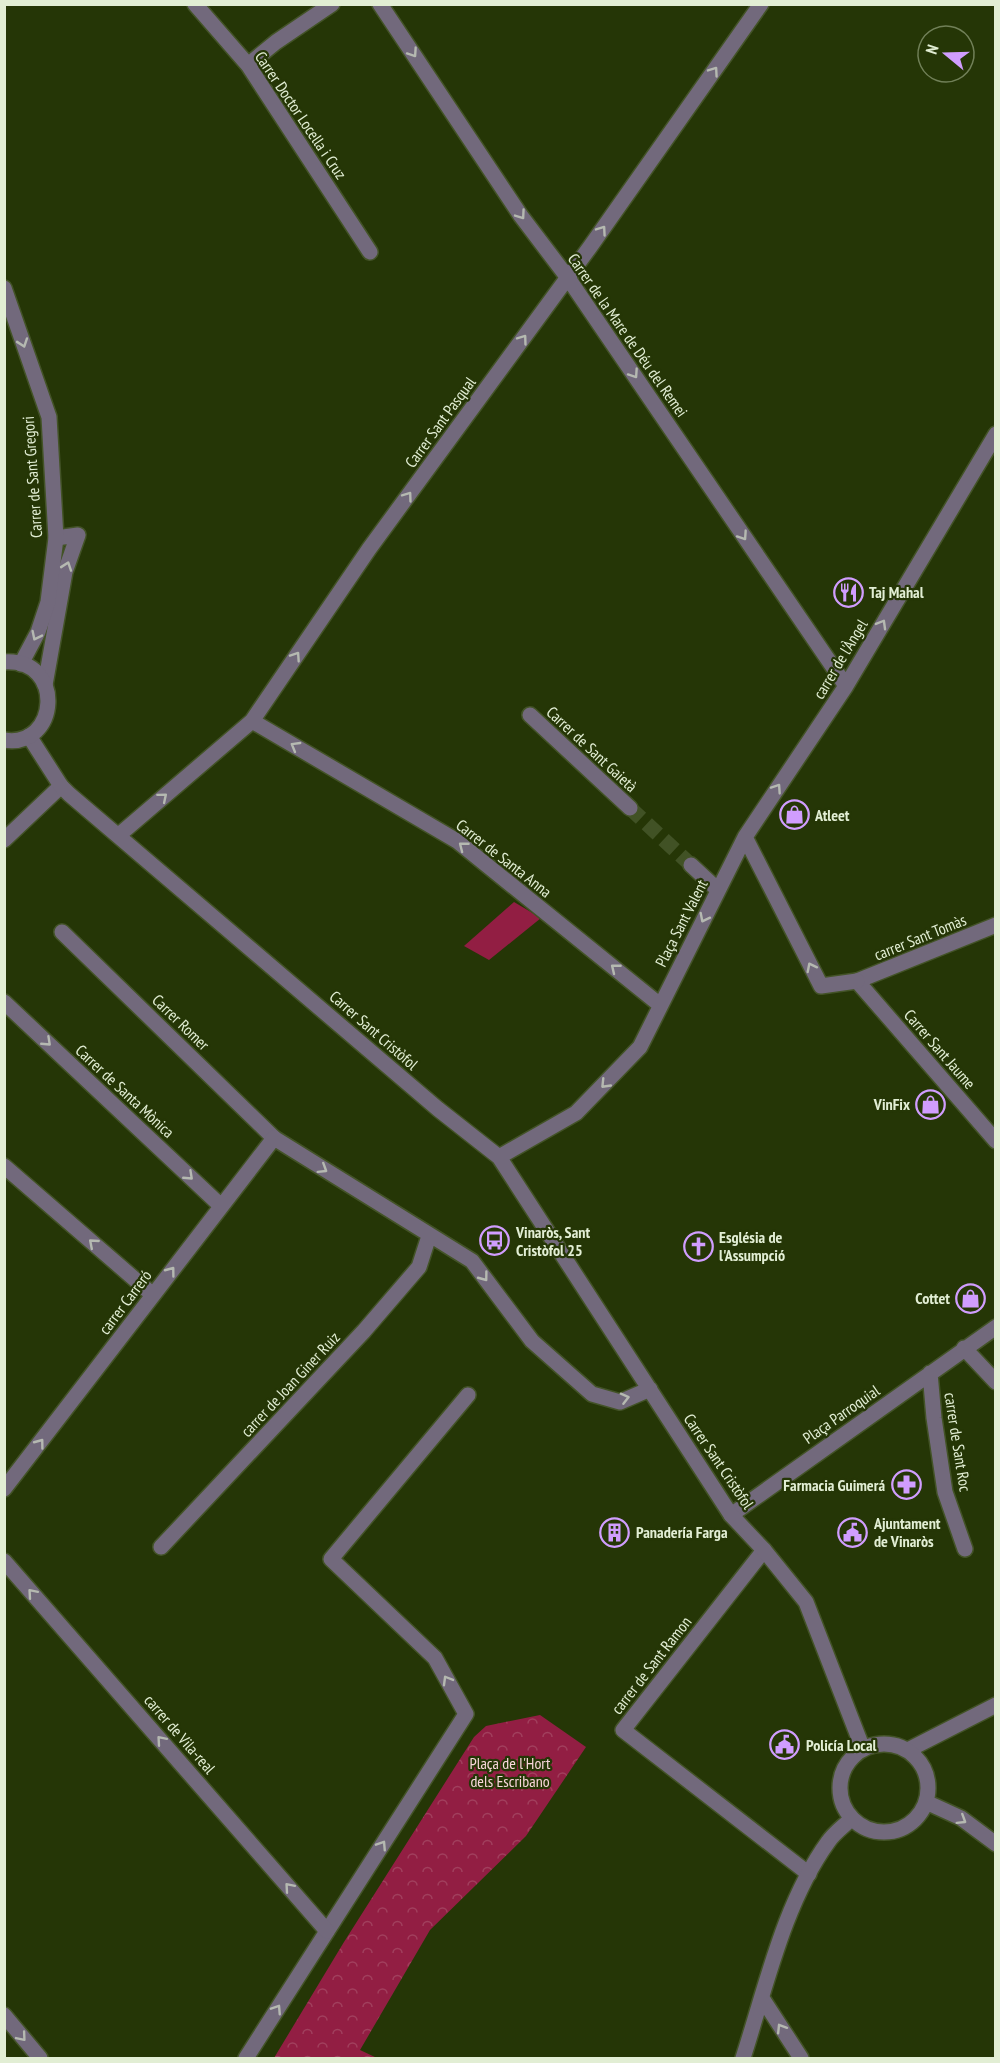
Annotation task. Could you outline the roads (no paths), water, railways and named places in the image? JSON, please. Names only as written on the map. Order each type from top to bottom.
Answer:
[{"type":"street","name":"Carrer Doctor Locella i Cruz","points":[[195,4],[248,65],[370,252]]},
{"type":"street","points":[[248,65],[276,42],[332,4]]},
{"type":"street","name":"Carrer de la Mare de Déu del Remei","points":[[380,4],[521,216],[568,278],[846,686]]},
{"type":"street","name":"Carrer Sant Pasqual","points":[[119,835],[252,721],[369,549],[568,278],[761,4]]},
{"type":"street","name":"Carrer de Sant Gregori","points":[[4,288],[49,417],[56,538],[48,602],[38,632],[21,664]]},
{"type":"street","name":"carrer de l'Àngel","points":[[745,837],[846,686],[996,434]]},
{"type":"street","points":[[45,685],[65,572],[78,535],[56,538]]},
{"type":"street","points":[[4,662],[27,665],[40,675],[45,685],[49,706],[45,719],[29,736],[10,741],[4,740]]},
{"type":"street","name":"Carrer de Sant Gaietà","points":[[530,715],[630,808]]},
{"type":"street","name":"Carrer de Santa Anna","points":[[252,721],[457,841],[660,1005]]},
{"type":"street","name":"Carrer Sant Cristòfol","points":[[29,736],[61,786],[438,1109],[499,1157],[730,1515],[764,1550],[806,1602],[863,1749]]},
{"type":"street","points":[[4,840],[61,786]]},
{"type":"street","points":[[745,837],[821,987],[857,981]]},
{"type":"street","name":"Plaça Sant Valent","points":[[499,1157],[576,1113],[640,1047],[745,837]]},
{"type":"street","points":[[691,865],[718,890]]},
{"type":"street","name":"carrer Sant Tomàs","points":[[857,981],[996,925]]},
{"type":"street","name":"Carrer Romer","points":[[62,932],[274,1138]]},
{"type":"street","name":"Carrer Sant Jaume","points":[[857,981],[996,1141]]},
{"type":"street","name":"Carrer de Santa Mònica","points":[[4,1002],[221,1206]]},
{"type":"street","points":[[274,1138],[472,1261],[532,1341],[592,1395],[620,1402],[650,1389]]},
{"type":"street","name":"carrer Carreró","points":[[4,1489],[274,1138]]},
{"type":"street","points":[[4,1166],[153,1295]]},
{"type":"street","name":"carrer de Joan Giner Ruiz","points":[[161,1547],[364,1331],[419,1267],[429,1236]]},
{"type":"street","name":"Plaça Parroquial","points":[[730,1515],[996,1327]]},
{"type":"street","points":[[969,1345],[996,1382]]},
{"type":"street","name":"carrer de Sant Roc","points":[[930,1373],[933,1418],[945,1492],[965,1549]]},
{"type":"street","points":[[246,2058],[466,1714],[435,1658],[331,1559],[468,1395]]},
{"type":"street","name":"carrer de Sant Ramon","points":[[764,1550],[623,1730],[809,1874]]},
{"type":"street","name":"carrer de Vila-real","points":[[4,1561],[327,1931]]},
{"type":"street","points":[[908,1750],[996,1705]]},
{"type":"street","points":[[874,1744],[895,1744],[908,1750],[922,1766],[928,1779],[926,1802],[922,1810],[912,1822],[901,1829],[883,1833],[866,1829],[851,1819],[842,1805],[839,1792],[842,1773],[849,1760],[874,1744]]},
{"type":"street","points":[[926,1802],[961,1818],[996,1844]]},
{"type":"street","points":[[743,2058],[782,1933],[809,1874],[829,1840],[851,1819]]},
{"type":"street","points":[[762,1998],[801,2058]]},
{"type":"street","points":[[4,2015],[40,2058]]},
{"type":"tunnel","points":[[630,808],[691,865]]},
{"type":"place","name":"Taj Mahal","points":[[848,592]]},
{"type":"place","name":"Atleet","points":[[794,815]]},
{"type":"place","name":"VinFix","points":[[931,1104]]},
{"type":"place","name":"Vinaròs, Sant Cristòfol 25","points":[[495,1241]]},
{"type":"place","name":"Església de l'Assumpció","points":[[698,1246]]},
{"type":"place","name":"Cottet","points":[[971,1298]]},
{"type":"place","name":"Farmacia Guimerá","points":[[906,1485]]},
{"type":"place","name":"Panadería Farga","points":[[615,1532]]},
{"type":"place","name":"Ajuntament de Vinaròs","points":[[853,1532]]},
{"type":"place","name":"Policía Local","points":[[785,1745]]},
{"type":"park label","name":"Plaça de l'Hort dels Escribano","points":[[510,1772]]}]
